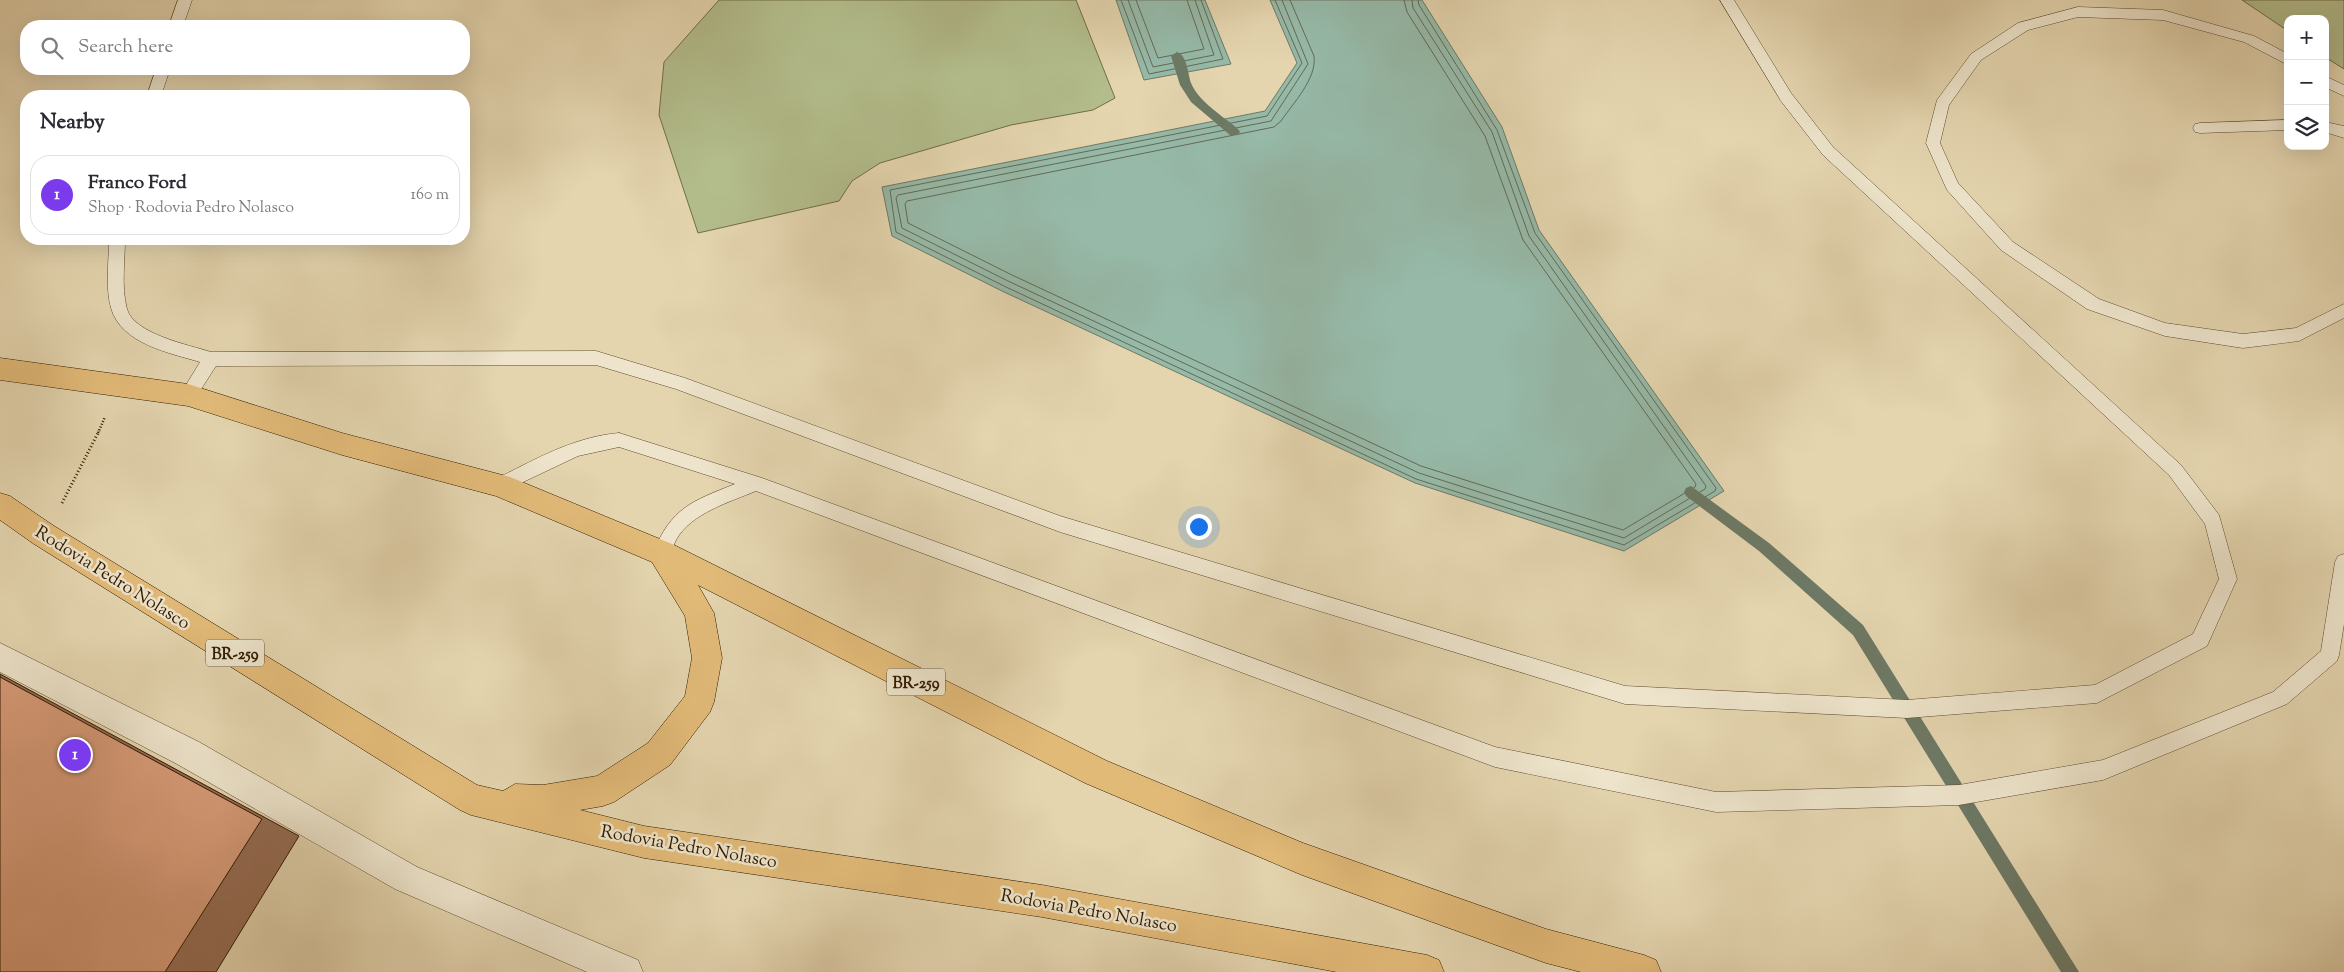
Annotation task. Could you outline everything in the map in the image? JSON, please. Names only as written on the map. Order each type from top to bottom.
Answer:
[{"type":"highway","name":"BR-259","points":[[0,369],[188,395],[342,444],[500,485],[662,553],[1105,776],[1302,860],[1546,946],[1644,972]]},
{"type":"highway","name":"Rodovia Pedro Nolasco","points":[[0,505],[44,535],[471,799],[644,842],[1042,901],[1427,972]]},
{"type":"highway","points":[[471,799],[543,801],[603,791],[659,754],[699,702],[707,658],[699,613],[662,553]]},
{"type":"street","points":[[0,657],[188,753],[406,878],[626,972]]},
{"type":"lane","points":[[178,20],[185,0]]},
{"type":"lane","points":[[117,245],[116,283],[121,315],[140,334],[211,359],[596,358],[679,383],[1060,524],[1625,695],[1907,709],[2097,694],[2200,640],[2228,579],[2213,521],[2175,470],[1828,151],[1786,96],[1728,0]]},
{"type":"lane","points":[[2284,58],[2249,39],[2163,15],[2078,12],[2023,26],[1976,57],[1942,104],[1933,144],[1952,186],[2008,246],[2093,304],[2165,329],[2243,341],[2299,334],[2344,310]]},
{"type":"lane","points":[[156,90],[161,75]]},
{"type":"lane","points":[[2329,83],[2344,91]]},
{"type":"lane","points":[[2200,128],[2284,126]]},
{"type":"lane","points":[[2329,127],[2335,128],[2344,133]]},
{"type":"lane","points":[[188,395],[211,359]]},
{"type":"lane","points":[[500,485],[586,446],[602,441],[619,440],[756,483],[1495,756],[1716,802],[1959,794],[2102,770],[2280,698],[2330,654],[2344,562]]},
{"type":"lane","points":[[662,553],[671,531],[688,517],[707,505],[756,483]]},
{"type":"path","points":[[44,535],[91,450],[119,385]]},
{"type":"shaded area","points":[[719,0],[1076,0],[1115,98],[1093,110],[1011,125],[880,163],[852,181],[839,201],[698,233],[659,115],[664,62]]},
{"type":"shaded area","points":[[2242,0],[2344,0],[2344,69],[2329,60],[2329,15],[2284,15],[2284,28]]},
{"type":"water","points":[[1116,0],[1205,0],[1231,64],[1144,80]]},
{"type":"water","points":[[1270,0],[1422,0],[1502,127],[1539,230],[1724,491],[1624,551],[1415,483],[1004,292],[892,236],[882,187],[1265,111],[1297,63]]},
{"type":"building","points":[[0,677],[262,819],[165,972],[0,972]]},
{"type":"waterway","points":[[1177,56],[1186,85],[1195,99],[1234,132]]},
{"type":"waterway","points":[[1691,492],[1764,547],[1858,630],[2071,972]]},
{"type":"place","name":"Franco Ford","points":[[75,755]]}]
